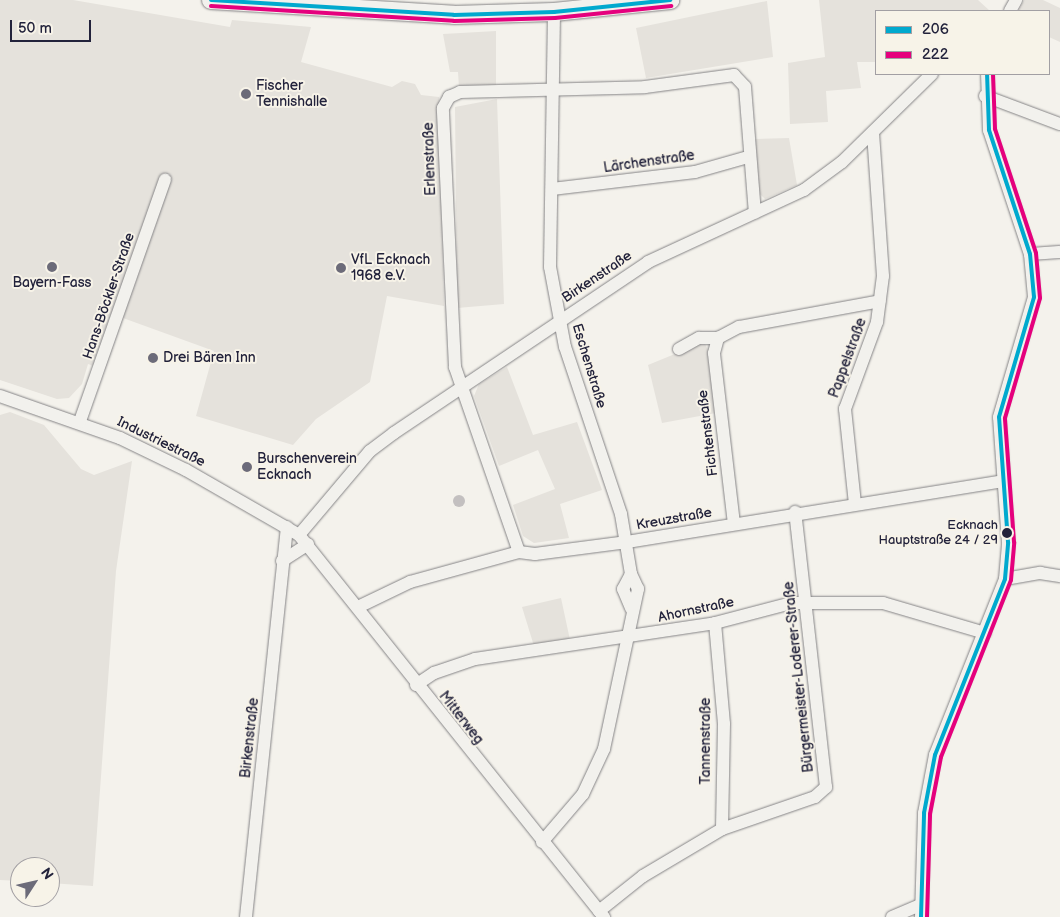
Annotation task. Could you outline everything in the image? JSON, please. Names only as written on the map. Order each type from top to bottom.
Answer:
[{"type":"main road","points":[[211,0],[369,13],[554,12],[670,0]]},
{"type":"street","name":"Eschenstraße","points":[[542,842],[583,794],[604,749],[627,639],[631,608],[638,589],[630,574],[627,542],[559,320],[550,267],[554,12]]},
{"type":"street","name":"Erlenstraße","points":[[519,552],[460,386],[450,315],[443,108],[449,97],[460,92],[645,87],[734,75],[745,87],[748,156],[755,213]]},
{"type":"street","name":"Birkenstraße","points":[[299,535],[370,451],[460,386],[648,262],[804,190],[873,132],[931,75]]},
{"type":"street","points":[[892,917],[920,911],[924,813],[935,755],[1005,579],[1008,542],[999,417],[1007,380],[1032,312],[1030,254],[996,158],[985,96],[987,75]]},
{"type":"street","points":[[985,96],[1060,124]]},
{"type":"street","name":"Pappelstraße","points":[[855,504],[845,409],[880,301],[882,246],[873,132]]},
{"type":"street","name":"Lärchenstraße","points":[[552,190],[695,172],[748,156]]},
{"type":"street","name":"Hans-Böckler-Straße","points":[[80,422],[164,179]]},
{"type":"street","points":[[1030,254],[1060,252]]},
{"type":"street","points":[[679,349],[699,338],[718,338],[739,327],[880,301]]},
{"type":"street","name":"Fichtenstraße","points":[[718,338],[714,353],[734,524]]},
{"type":"street","name":"Industriestraße","points":[[0,396],[80,422],[186,470],[299,535]]},
{"type":"street","name":"Kreuzstraße","points":[[358,607],[410,582],[519,552],[535,554],[627,542],[795,512],[1003,482]]},
{"type":"street","name":"Bürgermeister-Loderer-Straße","points":[[602,914],[643,876],[722,829],[816,797],[826,787],[795,512]]},
{"type":"street","name":"Birkenstraße","points":[[246,917],[287,527]]},
{"type":"street","name":"Mitterweg","points":[[299,535],[358,607],[416,684],[542,842],[602,914]]},
{"type":"street","points":[[282,561],[308,544]]},
{"type":"street","points":[[1005,579],[1040,573],[1060,576]]},
{"type":"street","name":"Ahornstraße","points":[[416,684],[434,673],[475,660],[627,639],[715,623],[806,603],[883,603],[984,633]]},
{"type":"street","name":"Tannenstraße","points":[[715,623],[724,724],[722,829]]},
{"type":"shaded area","points":[[0,0],[73,0],[230,27],[232,20],[311,27],[301,62],[392,87],[402,81],[415,84],[421,95],[439,97],[444,306],[387,296],[370,382],[316,419],[293,445],[196,416],[214,351],[123,318],[105,370],[88,364],[82,384],[69,398],[57,399],[0,380]]},
{"type":"shaded area","points":[[819,0],[978,0],[989,10],[875,10],[875,62],[857,62],[861,88],[826,91],[828,122],[790,124],[788,63],[825,57]]},
{"type":"shaded area","points":[[1024,0],[1043,0],[1060,8],[1060,42],[1050,37],[1050,10],[1019,10]]},
{"type":"shaded area","points":[[767,1],[773,57],[646,78],[636,28]]},
{"type":"shaded area","points":[[496,31],[496,87],[459,88],[458,72],[450,72],[443,34]]},
{"type":"shaded area","points":[[497,99],[504,304],[457,308],[455,107]]},
{"type":"shaded area","points":[[789,138],[797,185],[765,199],[757,191],[755,139]]},
{"type":"shaded area","points":[[704,342],[709,352],[716,413],[662,423],[648,365]]},
{"type":"shaded area","points":[[507,367],[533,435],[577,422],[602,490],[560,504],[569,538],[534,543],[523,536],[513,505],[555,489],[538,450],[499,466],[474,396],[479,384]]},
{"type":"shaded area","points":[[10,412],[44,425],[81,469],[94,475],[132,461],[116,571],[93,886],[60,884],[60,857],[10,857],[10,880],[0,880],[0,415]]},
{"type":"shaded area","points":[[457,495],[461,495],[465,501],[461,507],[457,507],[453,503],[453,499]]},
{"type":"shaded area","points":[[561,598],[570,640],[534,646],[522,607]]},
{"type":"transit line","name":"206","points":[[211,0],[454,15],[554,12],[670,0]]},
{"type":"transit line","name":"222","points":[[211,6],[454,21],[555,18],[671,6]]},
{"type":"transit line","name":"206","points":[[921,917],[924,813],[935,755],[1005,579],[1008,542],[999,417],[1034,297],[1030,254],[989,130],[987,75]]},
{"type":"transit line","name":"222","points":[[927,917],[930,814],[941,757],[1011,580],[1014,542],[1005,418],[1040,298],[1036,253],[995,129],[993,75]]},
{"type":"place","name":"Fischer Tennishalle","points":[[246,94]]},
{"type":"place","name":"Bayern-Fass","points":[[52,267]]},
{"type":"place","name":"VfL Ecknach 1968 e.V.","points":[[341,268]]},
{"type":"place","name":"Drei Bären Inn","points":[[153,358]]},
{"type":"place","name":"Burschenverein Ecknach","points":[[247,467]]},
{"type":"place","name":"Ecknach Hauptstraße 24 / 29","points":[[1007,533]]}]
